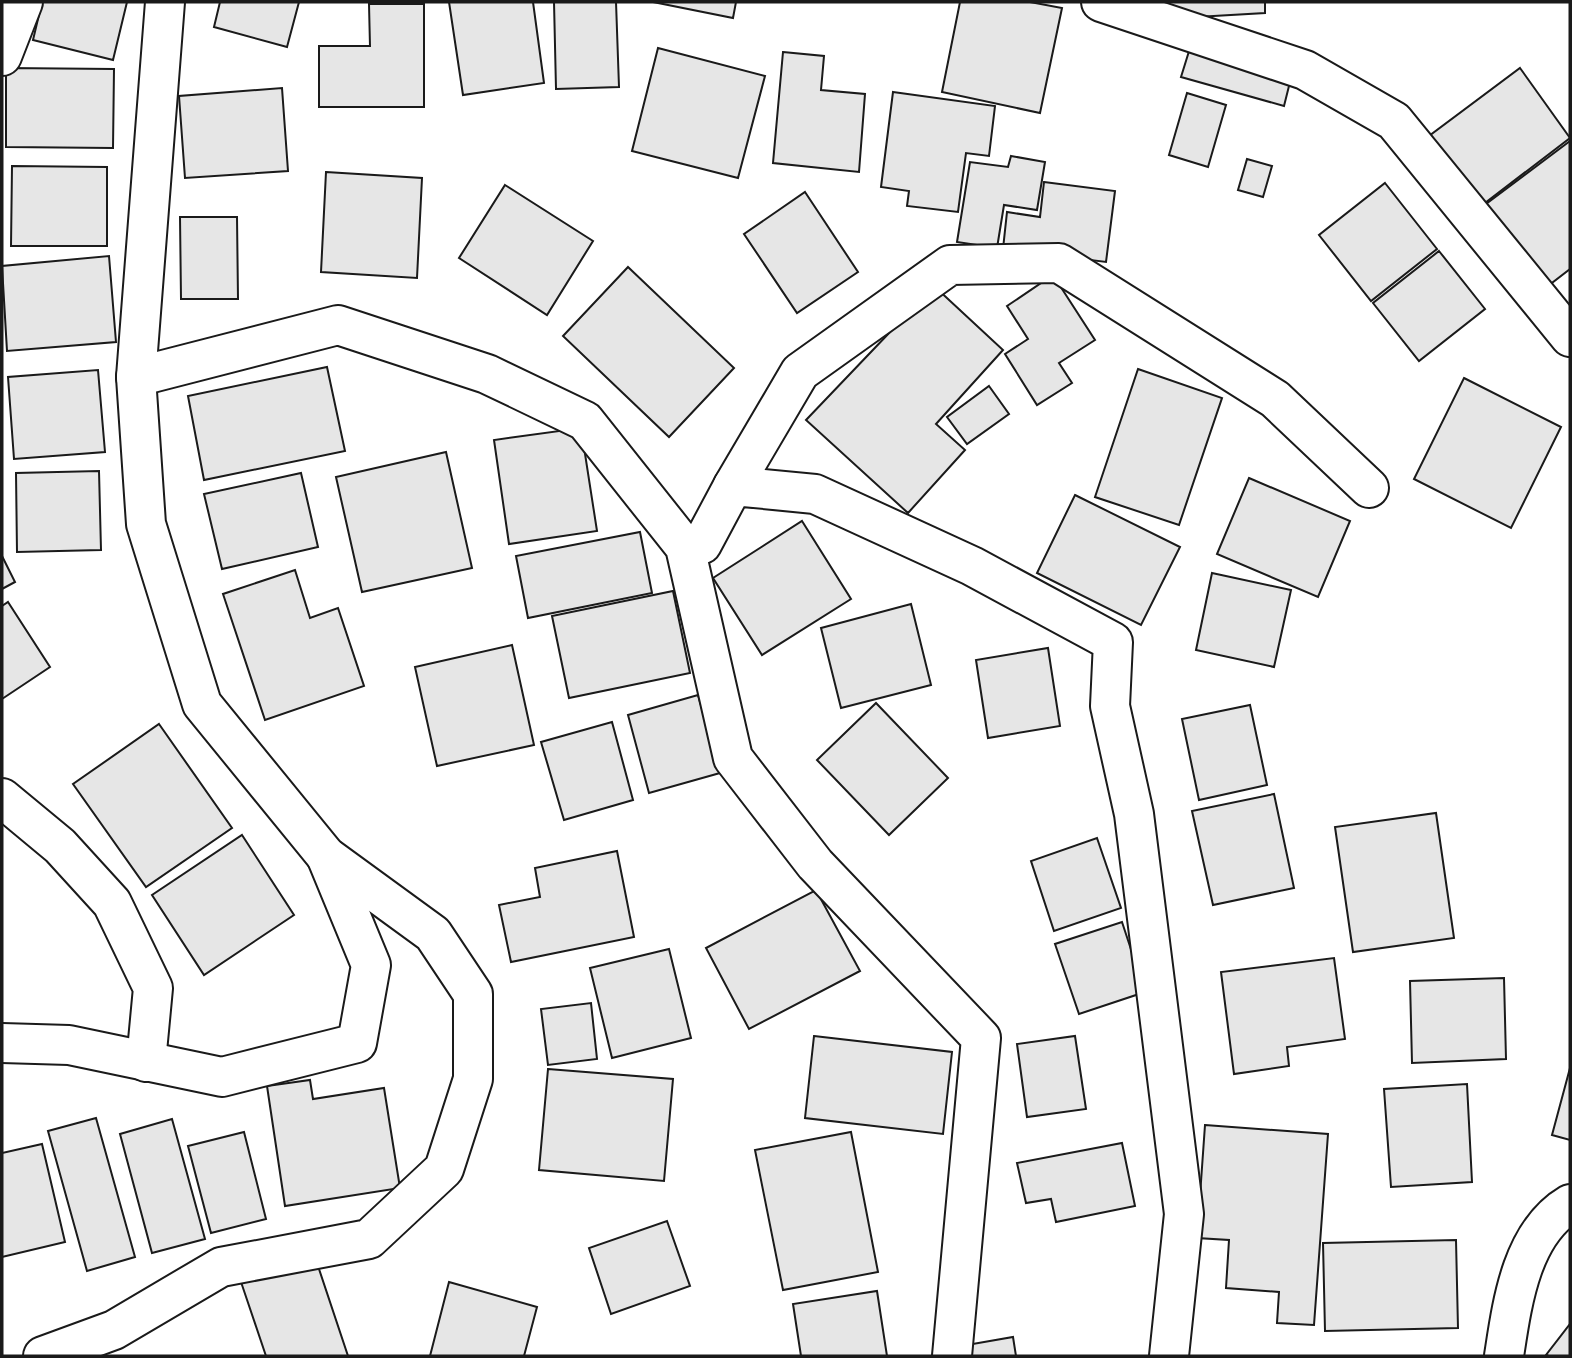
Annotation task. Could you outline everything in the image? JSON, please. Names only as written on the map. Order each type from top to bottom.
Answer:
[{"type":"street","points":[[2,56],[23,2]]},
{"type":"street","points":[[43,1356],[114,1330],[221,1267],[369,1239],[444,1169],[473,1079],[473,994],[433,934],[326,856],[202,704],[146,524],[136,377],[165,2]]},
{"type":"street","points":[[1101,2],[1305,70],[1394,121],[1570,337]]},
{"type":"street","points":[[685,547],[702,544],[800,372],[950,265],[1059,262],[1275,399],[1369,488]]},
{"type":"street","points":[[136,377],[338,325],[487,374],[585,421],[685,547],[733,758],[815,864],[981,1038],[952,1356]]},
{"type":"street","points":[[733,486],[815,494],[972,566],[1113,642],[1110,706],[1134,814],[1184,1214],[1169,1356]]},
{"type":"street","points":[[2,798],[60,846],[112,903],[153,988],[146,1062]]},
{"type":"street","points":[[2,1043],[69,1045],[222,1077],[357,1042],[371,965],[326,856]]},
{"type":"street","points":[[1504,1356],[1515,1291],[1532,1249],[1553,1214],[1570,1204]]},
{"type":"building","points":[[42,2],[127,2],[113,60],[33,40]]},
{"type":"building","points":[[220,2],[299,2],[287,47],[214,27]]},
{"type":"building","points":[[449,2],[533,2],[544,83],[463,95]]},
{"type":"building","points":[[554,2],[616,2],[619,87],[556,89]]},
{"type":"building","points":[[653,2],[736,2],[733,18]]},
{"type":"building","points":[[960,2],[1030,2],[1062,8],[1040,113],[942,92]]},
{"type":"building","points":[[1161,2],[1265,2],[1265,13],[1162,19]]},
{"type":"building","points":[[369,4],[424,4],[424,107],[319,107],[319,46],[370,46]]},
{"type":"building","points":[[658,48],[765,76],[738,178],[632,151]]},
{"type":"building","points":[[1190,48],[1291,78],[1284,106],[1181,77]]},
{"type":"building","points":[[783,52],[824,56],[821,90],[865,94],[859,172],[773,163]]},
{"type":"building","points":[[6,68],[114,69],[113,148],[6,147]]},
{"type":"building","points":[[1520,68],[1570,138],[1481,206],[1429,136]]},
{"type":"building","points":[[282,88],[288,171],[185,178],[179,96]]},
{"type":"building","points":[[893,92],[995,106],[989,156],[966,153],[958,212],[907,206],[909,191],[881,187]]},
{"type":"building","points":[[1187,93],[1226,105],[1208,167],[1169,155]]},
{"type":"building","points":[[1570,141],[1570,269],[1544,289],[1482,207]]},
{"type":"building","points":[[1011,156],[1045,162],[1037,210],[1004,205],[997,248],[957,242],[970,162],[1008,167]]},
{"type":"building","points":[[1247,159],[1272,166],[1263,197],[1238,190]]},
{"type":"building","points":[[12,166],[107,167],[107,246],[11,246]]},
{"type":"building","points":[[326,172],[422,178],[417,278],[321,272]]},
{"type":"building","points":[[1044,182],[1115,191],[1106,262],[1003,249],[1007,212],[1040,217]]},
{"type":"building","points":[[1385,183],[1437,249],[1371,301],[1319,235]]},
{"type":"building","points":[[505,185],[593,241],[547,315],[459,258]]},
{"type":"building","points":[[805,192],[858,272],[797,313],[744,234]]},
{"type":"building","points":[[180,217],[237,217],[238,299],[181,299]]},
{"type":"building","points":[[1439,251],[1485,309],[1419,361],[1373,303]]},
{"type":"building","points":[[109,256],[116,342],[7,351],[2,266]]},
{"type":"building","points":[[628,267],[734,368],[669,437],[563,336]]},
{"type":"building","points":[[1053,275],[1095,340],[1059,363],[1072,383],[1037,405],[1005,354],[1028,339],[1007,306]]},
{"type":"building","points":[[934,286],[1003,350],[936,424],[965,450],[908,513],[806,420]]},
{"type":"building","points":[[327,367],[345,451],[204,480],[188,396]]},
{"type":"building","points":[[1138,369],[1222,398],[1179,525],[1095,497]]},
{"type":"building","points":[[98,370],[105,452],[14,459],[8,377]]},
{"type":"building","points":[[1464,378],[1561,427],[1511,528],[1414,479]]},
{"type":"building","points":[[989,386],[1009,414],[967,444],[947,417]]},
{"type":"building","points":[[581,428],[597,531],[509,544],[494,440]]},
{"type":"building","points":[[446,452],[472,568],[362,592],[336,477]]},
{"type":"building","points":[[99,471],[101,550],[17,552],[16,473]]},
{"type":"building","points":[[301,473],[318,547],[222,569],[204,494]]},
{"type":"building","points":[[1249,478],[1350,521],[1318,597],[1217,554]]},
{"type":"building","points":[[1075,495],[1180,547],[1141,625],[1037,573]]},
{"type":"building","points":[[802,521],[851,599],[762,655],[713,578]]},
{"type":"building","points":[[640,532],[652,593],[528,618],[516,556]]},
{"type":"building","points":[[2,556],[15,582],[2,589]]},
{"type":"building","points":[[295,570],[310,618],[338,608],[364,686],[265,720],[223,594]]},
{"type":"building","points":[[1212,573],[1291,590],[1274,667],[1196,650]]},
{"type":"building","points":[[673,591],[690,673],[569,698],[552,616]]},
{"type":"building","points":[[8,602],[50,667],[2,699],[2,606]]},
{"type":"building","points":[[911,604],[931,685],[841,708],[821,628]]},
{"type":"building","points":[[512,645],[534,745],[437,766],[415,667]]},
{"type":"building","points":[[1048,648],[1060,726],[988,738],[976,660]]},
{"type":"building","points":[[698,695],[720,773],[649,793],[628,715]]},
{"type":"building","points":[[876,703],[948,778],[889,835],[817,760]]},
{"type":"building","points":[[1250,705],[1267,785],[1199,800],[1182,719]]},
{"type":"building","points":[[612,722],[633,800],[564,820],[541,742]]},
{"type":"building","points":[[159,724],[232,828],[146,887],[73,784]]},
{"type":"building","points":[[1274,794],[1294,888],[1213,905],[1192,811]]},
{"type":"building","points":[[1436,813],[1454,938],[1353,952],[1335,827]]},
{"type":"building","points":[[242,835],[294,915],[204,975],[152,895]]},
{"type":"building","points":[[1097,838],[1121,908],[1054,931],[1031,861]]},
{"type":"building","points":[[617,851],[634,937],[511,962],[499,905],[540,897],[535,868]]},
{"type":"building","points":[[816,890],[860,971],[749,1029],[706,948]]},
{"type":"building","points":[[1122,922],[1145,992],[1079,1014],[1055,944]]},
{"type":"building","points":[[669,949],[691,1038],[612,1058],[590,968]]},
{"type":"building","points":[[1334,958],[1345,1039],[1287,1047],[1289,1066],[1234,1074],[1221,972]]},
{"type":"building","points":[[1504,978],[1506,1059],[1412,1063],[1410,981]]},
{"type":"building","points":[[591,1003],[597,1059],[548,1065],[541,1009]]},
{"type":"building","points":[[814,1036],[952,1052],[943,1134],[805,1118]]},
{"type":"building","points":[[1075,1036],[1086,1109],[1027,1117],[1017,1044]]},
{"type":"building","points":[[1570,1068],[1570,1140],[1552,1135]]},
{"type":"building","points":[[548,1069],[673,1079],[664,1181],[539,1170]]},
{"type":"building","points":[[310,1080],[313,1099],[384,1088],[400,1188],[285,1206],[267,1086]]},
{"type":"building","points":[[1467,1084],[1472,1182],[1391,1187],[1384,1089]]},
{"type":"building","points":[[96,1118],[135,1257],[87,1271],[48,1131]]},
{"type":"building","points":[[172,1119],[205,1239],[152,1253],[120,1134]]},
{"type":"building","points":[[1205,1125],[1328,1134],[1314,1325],[1277,1323],[1279,1292],[1226,1288],[1229,1240],[1197,1238]]},
{"type":"building","points":[[244,1132],[266,1219],[211,1233],[188,1146]]},
{"type":"building","points":[[851,1132],[878,1272],[783,1290],[755,1150]]},
{"type":"building","points":[[1122,1143],[1135,1206],[1056,1222],[1051,1199],[1026,1203],[1017,1163]]},
{"type":"building","points":[[42,1144],[65,1242],[2,1257],[2,1153]]},
{"type":"building","points":[[667,1221],[690,1286],[611,1314],[589,1248]]},
{"type":"building","points":[[1456,1240],[1458,1328],[1325,1331],[1323,1243]]},
{"type":"building","points":[[315,1257],[348,1356],[266,1356],[241,1282]]},
{"type":"building","points":[[449,1282],[537,1307],[524,1356],[430,1356]]},
{"type":"building","points":[[877,1291],[887,1356],[801,1356],[793,1304]]},
{"type":"building","points":[[1570,1324],[1570,1356],[1546,1355]]},
{"type":"building","points":[[1013,1337],[1016,1356],[963,1356],[961,1346]]}]
